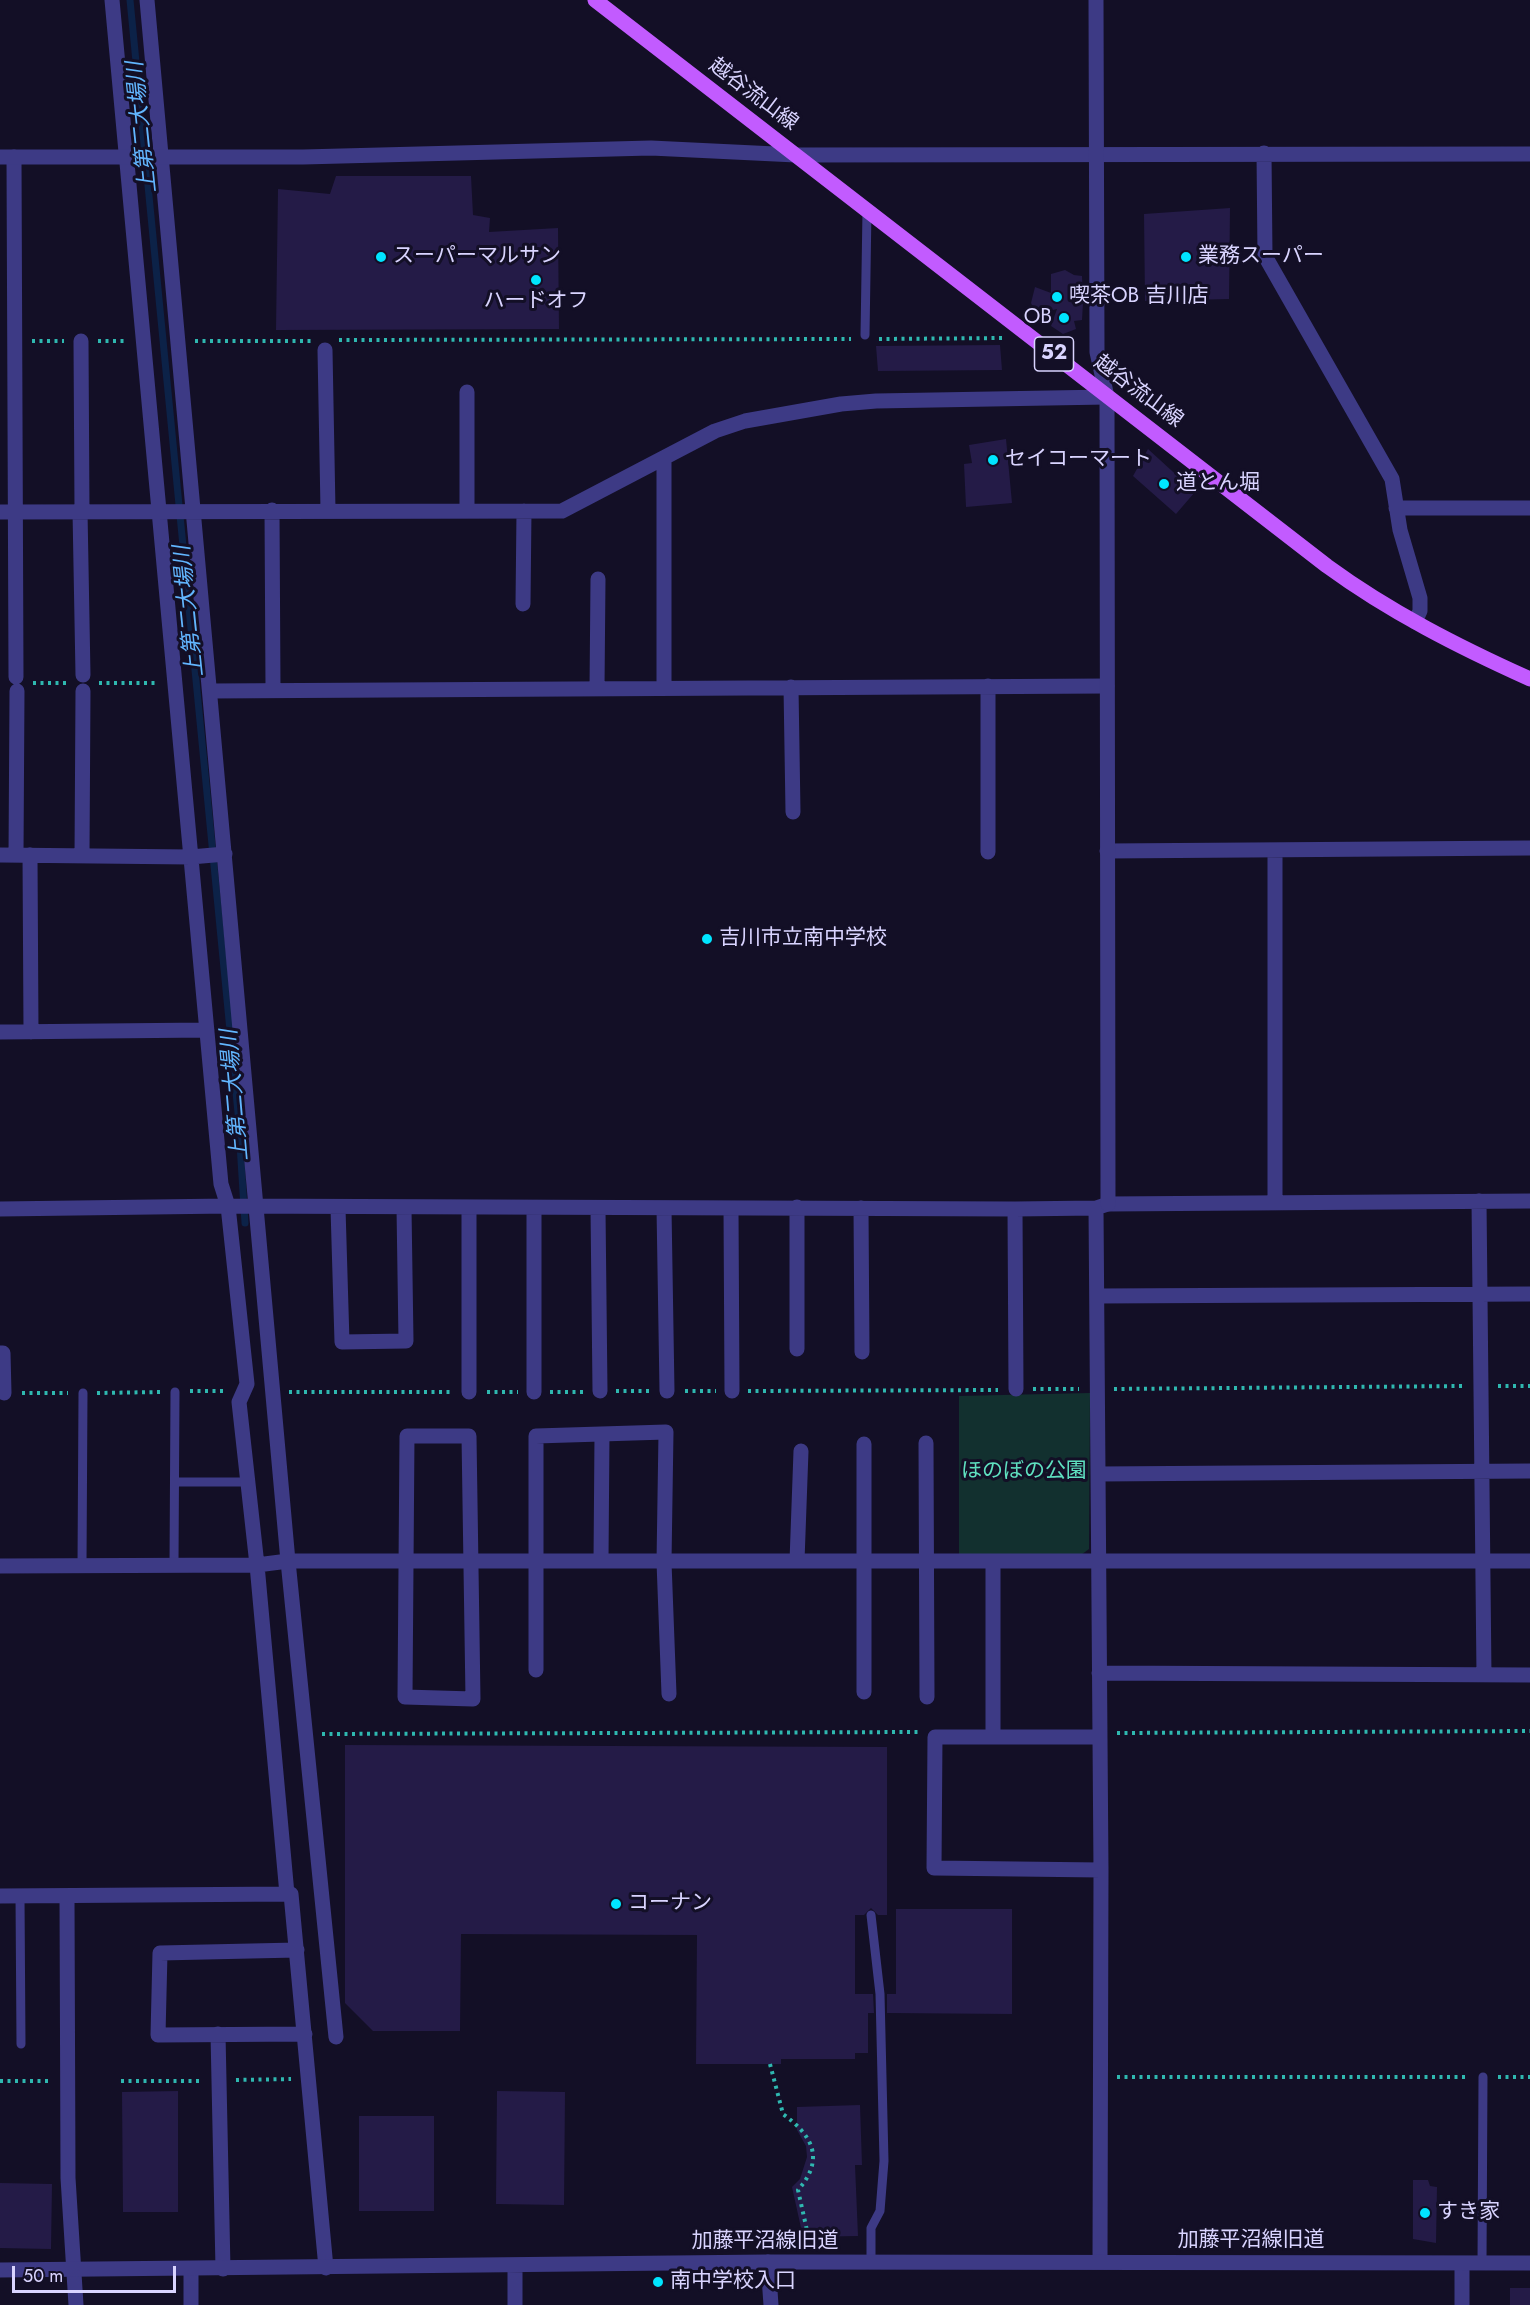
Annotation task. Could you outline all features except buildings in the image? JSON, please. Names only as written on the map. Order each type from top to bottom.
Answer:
[{"type":"main road","name":"越谷流山線","points":[[595,0],[1327,566],[1370,597],[1530,679]]},
{"type":"street","points":[[112,0],[146,341],[158,511],[221,1184],[232,1207],[247,1384],[239,1402],[250,1482],[273,1563],[308,1734],[336,2037]]},
{"type":"street","points":[[147,0],[180,341],[193,511],[273,1392],[273,1563],[287,1894]]},
{"type":"street","points":[[1096,0],[1099,155],[1097,352],[1107,397],[1107,851],[1102,1206],[1098,1296],[1101,1870],[1100,2261]]},
{"type":"street","points":[[30,1032],[8,511],[7,157],[303,157],[651,148],[796,155],[1530,154]]},
{"type":"street","points":[[1264,153],[1265,256],[1392,479],[1408,563],[1420,598],[1420,611],[1415,622]]},
{"type":"street","points":[[81,341],[83,675]]},
{"type":"street","points":[[327,344],[327,510]]},
{"type":"street","points":[[467,392],[467,510]]},
{"type":"street","points":[[8,511],[562,511],[715,431],[745,421],[841,404],[1107,397]]},
{"type":"street","points":[[664,458],[664,688]]},
{"type":"street","points":[[1396,508],[1530,508]]},
{"type":"street","points":[[272,510],[273,689]]},
{"type":"street","points":[[523,604],[524,511]]},
{"type":"street","points":[[597,688],[598,579]]},
{"type":"street","points":[[988,686],[988,852]]},
{"type":"street","points":[[211,691],[1107,686]]},
{"type":"street","points":[[791,687],[793,812]]},
{"type":"street","points":[[82,855],[83,691]]},
{"type":"street","points":[[1107,851],[1530,848]]},
{"type":"street","points":[[1275,850],[1275,1203]]},
{"type":"street","points":[[0,855],[192,857],[225,854]]},
{"type":"street","points":[[0,1032],[207,1030]]},
{"type":"street","points":[[1479,1201],[1485,1561],[1484,1675]]},
{"type":"street","points":[[0,1209],[232,1207],[1015,1209],[1275,1203],[1530,1201]]},
{"type":"street","points":[[797,1207],[797,1349]]},
{"type":"street","points":[[338,1208],[342,1342],[406,1341],[404,1208]]},
{"type":"street","points":[[469,1208],[469,1392]]},
{"type":"street","points":[[534,1208],[534,1392]]},
{"type":"street","points":[[664,1208],[667,1391]]},
{"type":"street","points":[[731,1208],[732,1390]]},
{"type":"street","points":[[861,1208],[862,1352]]},
{"type":"street","points":[[598,1209],[600,1391]]},
{"type":"street","points":[[1015,1209],[1016,1389]]},
{"type":"street","points":[[1098,1296],[1530,1294]]},
{"type":"street","points":[[0,1353],[3,1353],[4,1393]]},
{"type":"street","points":[[536,1670],[536,1436],[666,1432],[664,1562],[669,1694]]},
{"type":"street","points":[[601,1561],[602,1434]]},
{"type":"street","points":[[407,1436],[469,1436],[472,1562],[473,1699],[405,1697],[407,1436]]},
{"type":"street","points":[[864,1443],[864,1692]]},
{"type":"street","points":[[926,1443],[927,1697]]},
{"type":"street","points":[[797,1561],[801,1451]]},
{"type":"street","points":[[1098,1474],[1530,1472]]},
{"type":"street","points":[[0,1566],[601,1561],[1530,1561]]},
{"type":"street","points":[[993,1561],[993,1737]]},
{"type":"street","points":[[1100,1673],[1530,1675]]},
{"type":"street","points":[[1100,1737],[935,1737],[934,1868],[1101,1870]]},
{"type":"street","points":[[0,1896],[291,1894],[326,2268]]},
{"type":"street","points":[[67,1896],[68,2178],[76,2305]]},
{"type":"street","points":[[297,1950],[160,1953],[158,2035],[305,2034]]},
{"type":"street","points":[[218,2034],[223,2269]]},
{"type":"street","points":[[768,2262],[771,2305]]},
{"type":"street","name":"加藤平沼線旧道","points":[[0,2270],[768,2262],[1530,2263]]},
{"type":"street","points":[[1462,2264],[1462,2305]]},
{"type":"street","points":[[514,2266],[514,2305]]},
{"type":"street","points":[[191,2269],[191,2305]]},
{"type":"lane","points":[[864,337],[867,210]]},
{"type":"lane","points":[[174,1564],[175,1392]]},
{"type":"lane","points":[[82,1565],[83,1393]]},
{"type":"lane","points":[[176,1482],[250,1482]]},
{"type":"lane","points":[[20,1896],[21,2044]]},
{"type":"lane","points":[[871,1915],[880,1994],[884,2161],[880,2211],[871,2228],[871,2262]]},
{"type":"lane","points":[[1482,2263],[1483,2078]]},
{"type":"path","points":[[180,341],[327,344],[864,337],[1012,338]]},
{"type":"path","points":[[273,1392],[1530,1386]]},
{"type":"path","points":[[4,1393],[232,1390],[242,1394]]},
{"type":"path","points":[[1100,1737],[1120,1732],[1530,1731]]},
{"type":"path","points":[[308,1734],[927,1732],[935,1737]]},
{"type":"path","points":[[770,2064],[783,2114],[797,2124],[811,2141],[812,2168],[808,2179],[798,2190],[808,2235]]},
{"type":"path","points":[[1101,2077],[1530,2078]]},
{"type":"path","points":[[0,2081],[67,2081]]},
{"type":"green space","name":"ほのぼの公園","points":[[1090,1393],[1089,1549],[1081,1555],[959,1554],[959,1396]]},
{"type":"waterway","name":"上第二大場川","points":[[130,0],[238,1113],[245,1223]]},
{"type":"place","name":"スーパーマルサン","points":[[381,257]]},
{"type":"place","name":"業務スーパー","points":[[1186,257]]},
{"type":"place","name":"ハードオフ","points":[[536,280]]},
{"type":"place","name":"喫茶OB 吉川店","points":[[1057,297]]},
{"type":"place","name":"OB","points":[[1064,318]]},
{"type":"place","name":"セイコーマート","points":[[993,460]]},
{"type":"place","name":"道とん堀","points":[[1164,484]]},
{"type":"place","name":"吉川市立南中学校","points":[[707,939]]},
{"type":"place","name":"コーナン","points":[[616,1904]]},
{"type":"place","name":"すき家","points":[[1425,2213]]},
{"type":"place","name":"南中学校入口","points":[[658,2282]]}]
